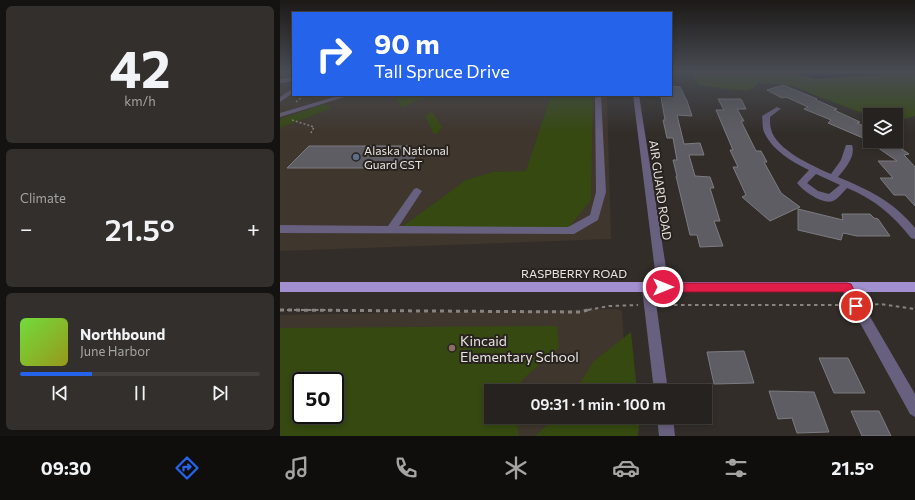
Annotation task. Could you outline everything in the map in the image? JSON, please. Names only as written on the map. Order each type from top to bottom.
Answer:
[{"type":"main road","name":"RASPBERRY ROAD","points":[[280,287],[915,287]]},
{"type":"street","points":[[280,100],[290,92]]},
{"type":"street","points":[[280,115],[345,96]]},
{"type":"street","points":[[280,229],[570,231],[594,217],[601,192],[598,96]]},
{"type":"street","name":"AIR GUARD ROAD","points":[[636,96],[663,287]]},
{"type":"street","points":[[777,109],[766,116],[766,127],[768,133],[777,145],[791,157],[814,170],[872,196],[899,214],[915,235]]},
{"type":"street","points":[[832,178],[843,166],[848,156],[849,147]]},
{"type":"street","points":[[814,170],[802,183],[807,190],[819,196],[831,198],[846,184]]},
{"type":"street","points":[[392,230],[417,191]]},
{"type":"street","points":[[648,288],[660,384]]},
{"type":"street","points":[[847,288],[915,409]]},
{"type":"street","points":[[666,424],[667,436]]},
{"type":"path","points":[[280,310],[580,312],[609,306],[650,306],[673,304],[856,306],[880,304],[915,309]]},
{"type":"shaded area","points":[[280,92],[292,92],[292,96],[607,96],[611,239],[280,251]]},
{"type":"shaded area","name":"Kincaid Elementary School","points":[[616,309],[622,311],[627,384],[484,384],[484,424],[629,424],[630,436],[280,436],[280,315]]},
{"type":"green space","points":[[809,92],[915,92],[915,116],[903,119],[903,108],[863,108],[863,113]]},
{"type":"green space","points":[[394,96],[426,96],[402,108]]},
{"type":"green space","points":[[551,96],[593,96],[591,200],[569,227],[402,227],[466,180],[493,172],[526,171]]},
{"type":"green space","points":[[325,104],[332,108],[280,128],[280,119]]},
{"type":"green space","points":[[432,112],[442,127],[437,134],[433,133],[426,118],[427,114]]},
{"type":"green space","name":"Kincaid Elementary School","points":[[557,326],[559,348],[525,377],[520,384],[484,384],[484,424],[517,424],[519,436],[280,436],[280,328]]},
{"type":"green space","points":[[631,332],[636,384],[579,384],[594,361]]},
{"type":"green space","points":[[548,424],[639,424],[638,436],[535,436]]},
{"type":"building","points":[[672,92],[683,92],[687,101],[692,116],[677,115],[684,144],[700,143],[704,155],[689,155],[695,176],[710,177],[714,188],[710,188],[720,221],[714,221],[723,246],[700,247],[697,235],[690,235],[673,160],[677,160],[673,138],[667,138],[663,120],[665,120],[661,97],[671,97]]},
{"type":"building","points":[[771,92],[801,92],[817,99],[816,100],[837,109],[834,110],[860,122],[857,123],[863,126],[863,138],[828,123],[831,120],[804,109],[808,107],[786,97],[782,98]]},
{"type":"building","points":[[718,99],[741,99],[746,109],[737,109],[744,121],[741,121],[756,151],[761,151],[767,162],[764,162],[781,193],[800,207],[770,221],[742,197],[746,195],[733,167],[738,167],[730,150],[733,150],[716,110],[724,110]]},
{"type":"building","name":"Alaska National Guard CST","points":[[309,146],[411,146],[410,149],[420,149],[410,165],[399,165],[398,168],[287,168]]},
{"type":"building","points":[[878,148],[900,148],[909,154],[904,155],[915,167],[915,206],[905,195],[894,195],[880,178],[893,178],[878,161],[897,161]]},
{"type":"building","points":[[798,209],[843,220],[842,214],[870,214],[874,218],[878,219],[890,236],[857,236],[843,233],[841,240],[798,230]]},
{"type":"building","points":[[744,351],[754,383],[714,384],[707,352]]},
{"type":"building","points":[[819,358],[848,358],[865,393],[834,393]]},
{"type":"building","points":[[769,391],[814,392],[829,432],[797,433],[792,418],[778,419]]},
{"type":"building","points":[[851,411],[879,411],[891,436],[862,436]]},
{"type":"place","name":"Alaska National Guard CST","points":[[356,157]]},
{"type":"place","name":"Kincaid Elementary School","points":[[452,348]]},
{"type":"route","points":[[663,287],[847,288],[856,306]]}]
